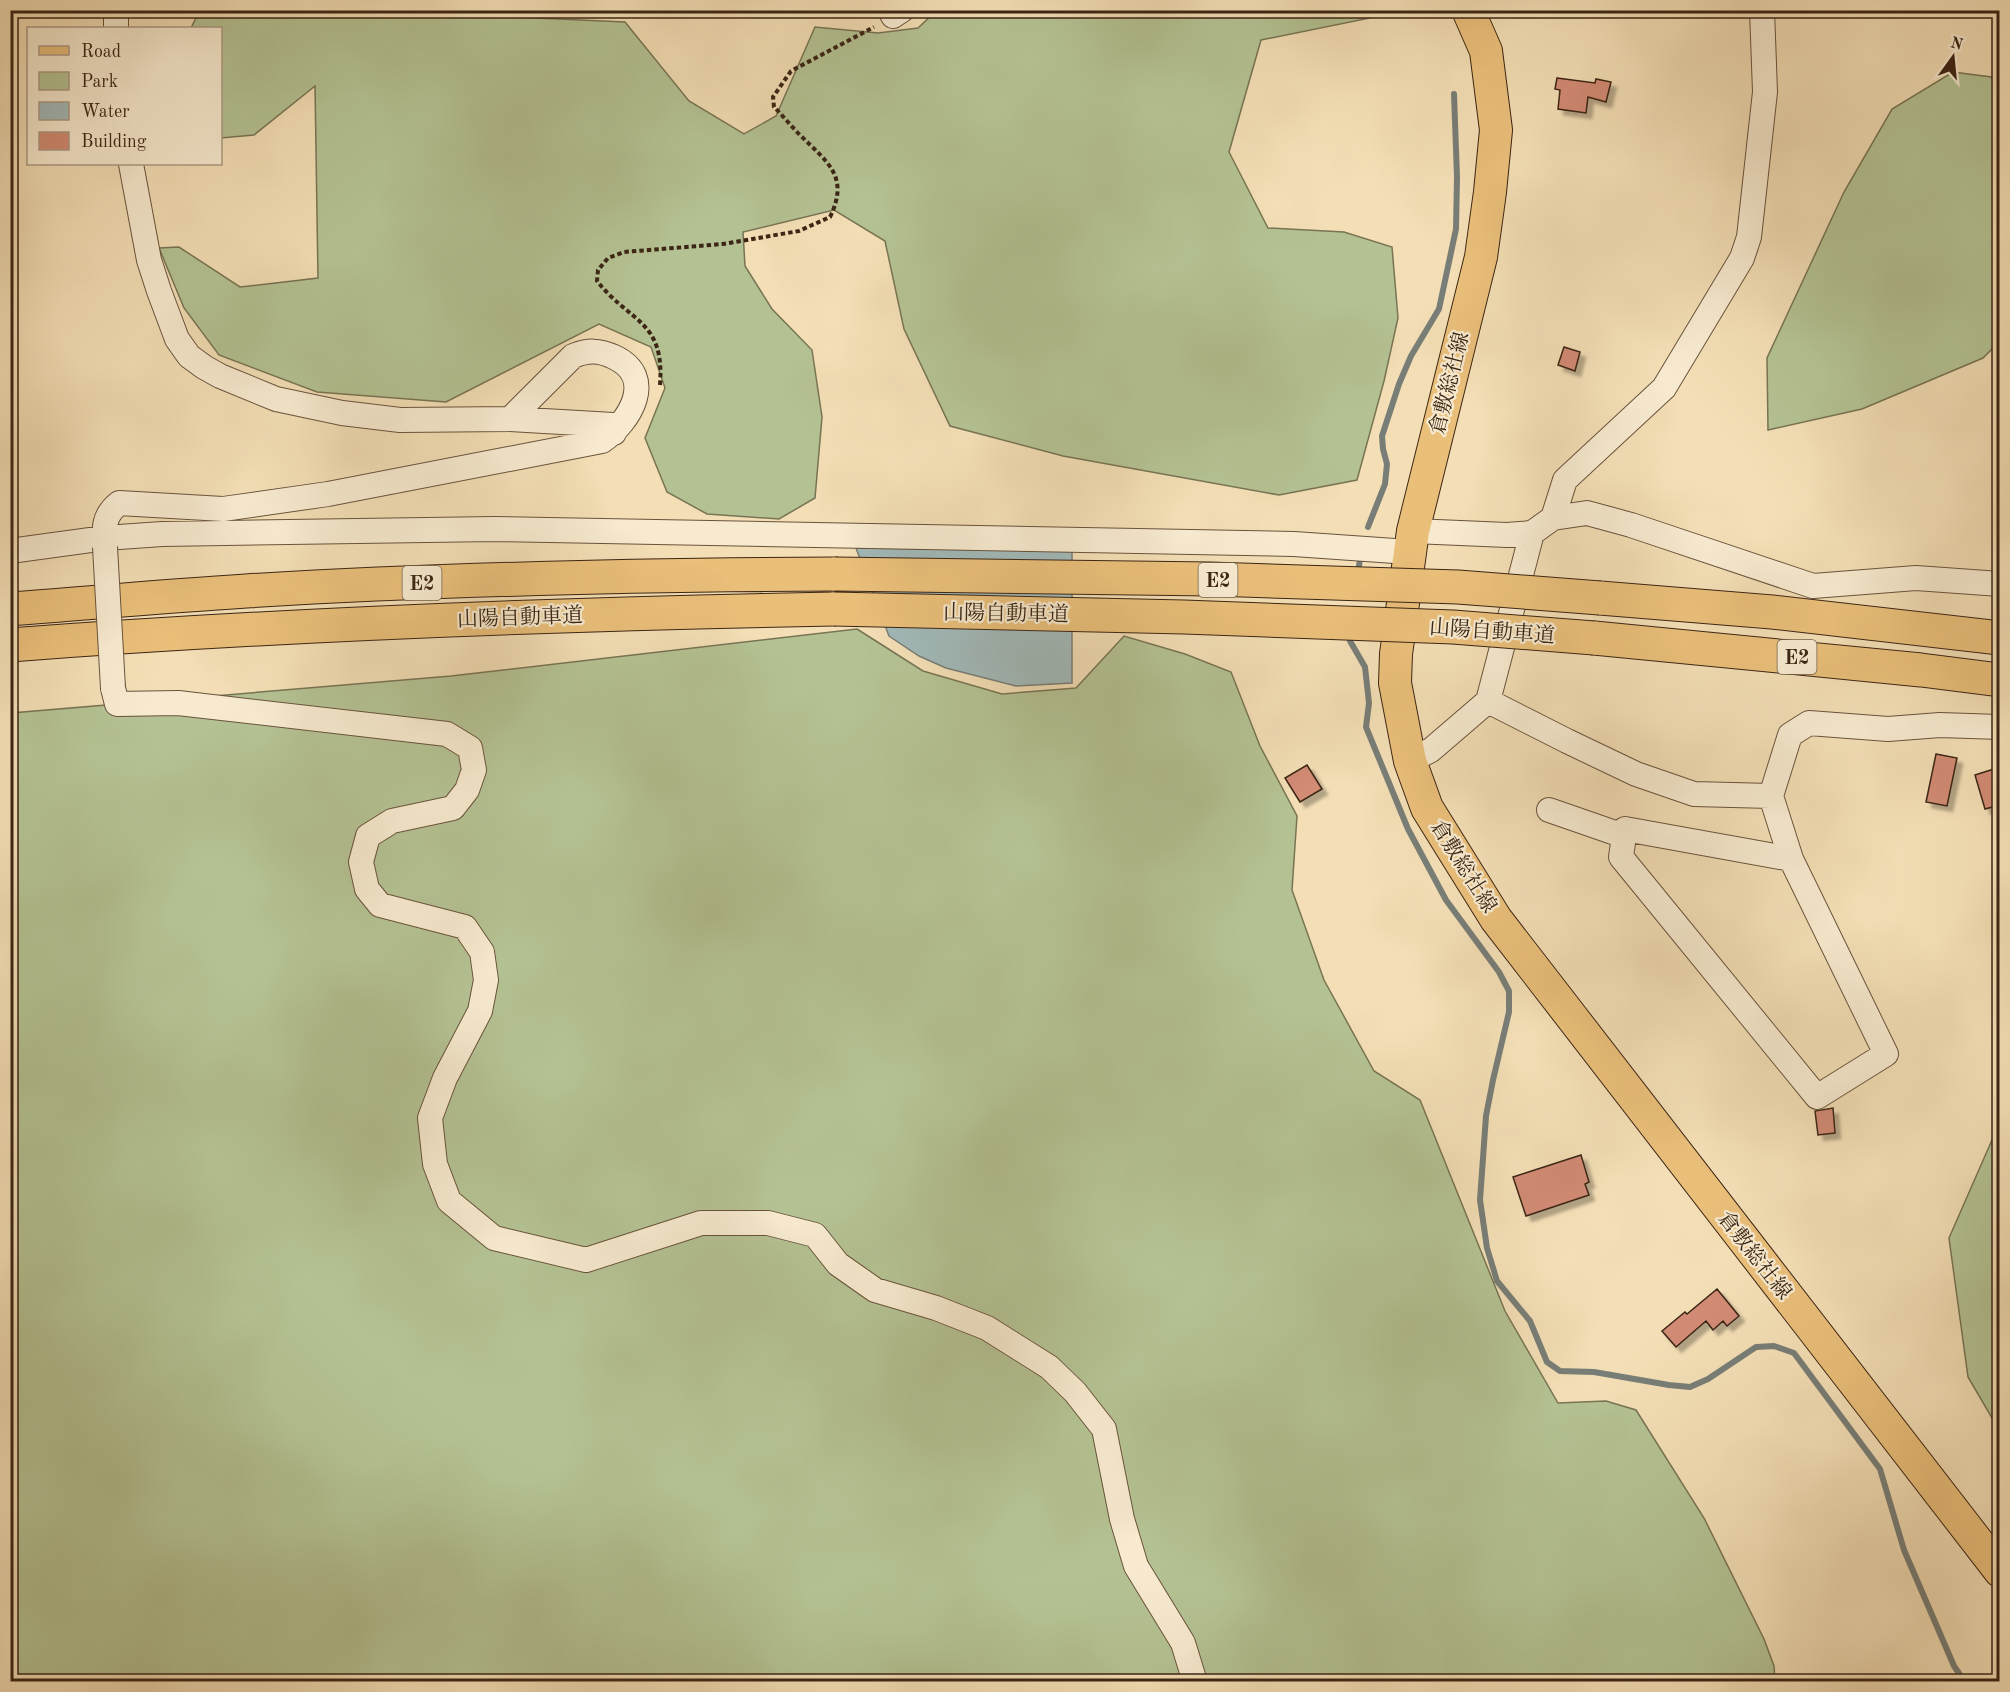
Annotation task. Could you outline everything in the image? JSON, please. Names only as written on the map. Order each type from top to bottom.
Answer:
[{"type":"highway","name":"山陽自動車道","points":[[10,609],[246,591],[643,575],[835,574],[1211,579],[1458,587],[1772,612],[2000,638]]},
{"type":"highway","name":"山陽自動車道","points":[[10,645],[440,619],[644,612],[834,609],[1184,617],[1453,627],[1766,654],[2000,680]]},
{"type":"highway","points":[[1772,612],[2000,622]]},
{"type":"highway","points":[[1766,654],[2000,699]]},
{"type":"main road","name":"倉敷総社線","points":[[1468,10],[1486,51],[1496,130],[1480,257],[1411,541],[1396,654],[1395,683],[1410,761],[1427,808],[1496,919],[2000,1570]]},
{"type":"street","points":[[116,10],[116,27]]},
{"type":"street","points":[[1553,518],[1565,480],[1664,388],[1742,258],[1749,237],[1765,92],[1762,10]]},
{"type":"street","points":[[131,165],[149,260],[177,339],[189,356],[220,376],[276,399],[342,413],[400,420],[510,419],[613,425],[614,433]]},
{"type":"street","points":[[510,419],[573,356],[587,351],[604,352],[618,359],[630,368],[636,381],[636,395],[628,417],[614,433],[602,441],[328,494],[223,509],[119,503],[110,510],[105,524],[113,688],[117,704],[178,704],[435,732],[447,734],[470,748],[474,770],[467,790],[453,808],[392,821],[368,836],[361,862],[367,889],[380,905],[465,927],[482,951],[486,980],[480,1011],[445,1078],[430,1118],[435,1164],[449,1201],[494,1238],[586,1260],[701,1223],[768,1223],[815,1235],[838,1264],[875,1290],[936,1308],[987,1328],[1049,1367],[1076,1392],[1104,1430],[1122,1519],[1136,1566],[1183,1643],[1195,1682]]},
{"type":"street","points":[[10,551],[162,534],[495,529],[1294,544],[1411,541],[1532,533],[1553,518],[1587,513],[1631,525],[1813,585],[1916,578],[2000,584]]},
{"type":"street","points":[[1410,761],[1431,750],[1488,701],[1532,533]]},
{"type":"street","points":[[1488,701],[1636,774],[1694,794],[1771,796]]},
{"type":"street","points":[[1791,859],[1625,829],[1621,856],[1817,1098],[1886,1054],[1791,859],[1771,796],[1790,735],[1809,723],[1888,729],[1940,725],[2000,727]]},
{"type":"street","points":[[1549,810],[1624,836]]},
{"type":"path","points":[[660,388],[662,365],[654,338],[643,323],[605,292],[597,281],[598,270],[608,258],[624,252],[734,242],[799,231],[830,217],[837,204],[838,184],[831,165],[774,107],[773,97],[791,71],[895,12]]},
{"type":"green space","points":[[202,10],[496,10],[513,17],[625,22],[689,101],[744,134],[776,116],[815,27],[878,33],[918,28],[937,10],[1369,11],[1370,18],[1261,40],[1229,152],[1268,228],[1344,232],[1392,247],[1398,318],[1384,381],[1357,480],[1279,495],[1063,456],[950,426],[904,329],[885,241],[834,210],[743,232],[745,266],[772,309],[812,350],[822,417],[815,498],[779,519],[707,514],[667,492],[645,438],[665,388],[651,347],[599,324],[446,402],[317,392],[219,355],[184,308],[159,248],[179,247],[240,287],[318,278],[315,86],[254,135],[222,138],[222,27],[192,27]]},
{"type":"green space","points":[[1953,72],[1999,78],[1999,342],[1983,358],[1862,409],[1768,430],[1767,358],[1844,192],[1892,109]]},
{"type":"green space","points":[[857,629],[923,671],[1002,694],[1076,688],[1124,636],[1185,654],[1231,672],[1260,746],[1297,816],[1292,890],[1324,980],[1374,1071],[1420,1100],[1505,1311],[1558,1403],[1606,1401],[1636,1410],[1704,1518],[1764,1639],[1774,1666],[1775,1681],[11,1682],[11,713],[451,676]]},
{"type":"green space","points":[[1999,1124],[1999,1430],[1968,1377],[1949,1238]]},
{"type":"water","points":[[856,548],[1072,551],[1072,683],[1016,686],[946,668],[919,656],[889,636]]},
{"type":"building","points":[[1557,78],[1595,83],[1596,79],[1611,82],[1606,102],[1588,97],[1586,113],[1558,109],[1560,90],[1555,89]]},
{"type":"building","points":[[1564,347],[1580,352],[1575,371],[1558,365]]},
{"type":"building","points":[[1936,754],[1957,758],[1947,806],[1926,802]]},
{"type":"building","points":[[1307,765],[1322,789],[1300,802],[1285,778]]},
{"type":"building","points":[[1997,768],[2000,778],[2000,805],[1985,809],[1975,775]]},
{"type":"building","points":[[1833,1108],[1835,1133],[1818,1135],[1815,1111]]},
{"type":"building","points":[[1581,1155],[1589,1182],[1585,1184],[1589,1195],[1526,1216],[1513,1177]]},
{"type":"building","points":[[1717,1289],[1739,1316],[1727,1326],[1723,1321],[1713,1330],[1706,1321],[1676,1347],[1662,1331]]},
{"type":"waterway","points":[[1368,527],[1385,484],[1387,464],[1382,436],[1411,356],[1439,309],[1456,229],[1454,94]]},
{"type":"waterway","points":[[1358,575],[1360,558]]},
{"type":"waterway","points":[[1351,633],[1350,641],[1365,667],[1369,703],[1366,727],[1408,829],[1446,900],[1499,972],[1509,991],[1509,1012],[1486,1116],[1480,1200],[1487,1248],[1497,1281],[1530,1321],[1547,1362],[1560,1371],[1594,1372],[1690,1387],[1708,1379],[1756,1347],[1774,1346],[1794,1353],[1880,1469],[1904,1550],[1954,1666],[1965,1682]]}]
